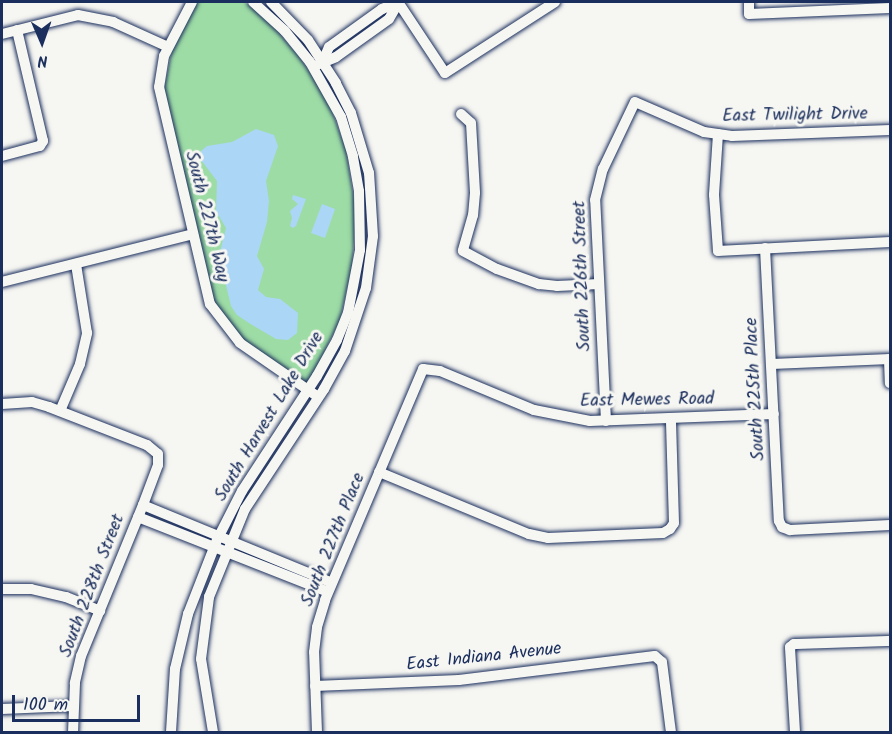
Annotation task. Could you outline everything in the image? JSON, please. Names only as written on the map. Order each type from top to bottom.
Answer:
[{"type":"street","name":"South 227th Way","points":[[192,2],[168,47],[160,74],[160,99],[210,304],[216,316],[240,343],[318,397]]},
{"type":"street","name":"South Harvest Lake Drive","points":[[213,732],[203,681],[201,642],[209,597],[245,509],[345,351],[359,313],[370,270],[373,236],[370,184],[360,135],[336,83],[253,2]]},
{"type":"street","name":"South Harvest Lake Drive","points":[[171,732],[172,691],[180,640],[214,547],[242,491],[308,390],[337,340],[348,313],[358,268],[361,230],[359,191],[347,135],[318,64],[291,19],[271,2]]},
{"type":"street","points":[[318,64],[329,47],[382,9],[398,2]]},
{"type":"street","points":[[318,64],[336,57],[389,19],[398,2]]},
{"type":"street","points":[[398,2],[445,73],[555,2]]},
{"type":"street","points":[[749,2],[749,14],[891,8]]},
{"type":"street","points":[[2,34],[71,16],[95,17],[113,22],[168,47]]},
{"type":"street","points":[[357,26],[364,37]]},
{"type":"street","points":[[2,156],[40,146],[43,133],[17,30]]},
{"type":"street","name":"East Twilight Drive","points":[[635,102],[704,132],[732,136],[891,130]]},
{"type":"street","name":"South 226th Street","points":[[606,421],[595,200],[603,169],[635,102]]},
{"type":"street","points":[[461,114],[471,123],[475,193],[473,215],[463,251],[497,268],[539,284],[600,284]]},
{"type":"street","points":[[718,134],[714,195],[718,251],[891,242]]},
{"type":"street","points":[[2,282],[193,234]]},
{"type":"street","name":"South 225th Place","points":[[765,248],[778,521],[782,527],[790,530],[891,525]]},
{"type":"street","points":[[2,404],[32,402],[60,411],[80,364],[87,333],[76,264]]},
{"type":"street","points":[[772,364],[890,359],[891,382]]},
{"type":"street","name":"East Mewes Road","points":[[423,369],[440,371],[534,410],[569,418],[606,421],[774,414]]},
{"type":"street","name":"South 227th Place","points":[[317,732],[314,652],[317,627],[330,588],[423,369]]},
{"type":"street","name":"South 228th Street","points":[[60,411],[147,445],[158,454],[158,465],[143,506],[81,656],[73,706],[74,732]]},
{"type":"street","points":[[379,472],[529,534],[548,538],[663,533],[674,523],[671,418]]},
{"type":"street","points":[[143,506],[231,540],[330,588]]},
{"type":"street","points":[[138,516],[214,547],[330,588]]},
{"type":"street","points":[[2,589],[31,589],[66,597],[100,611]]},
{"type":"street","points":[[795,732],[790,647],[794,644],[891,641]]},
{"type":"street","name":"East Indiana Avenue","points":[[315,686],[459,680],[655,656],[662,662],[671,732]]},
{"type":"street","points":[[2,709],[73,706]]},
{"type":"green space","points":[[197,2],[244,2],[263,14],[301,59],[328,100],[346,150],[356,213],[352,266],[340,320],[308,385],[239,338],[214,305],[163,95],[172,50]]},
{"type":"water","points":[[256,129],[274,135],[278,146],[266,181],[269,201],[267,222],[257,256],[264,269],[258,290],[266,297],[280,299],[298,313],[297,333],[288,340],[276,339],[249,323],[237,315],[231,306],[219,256],[226,228],[216,211],[217,181],[201,160],[201,151],[207,146],[232,142]]},
{"type":"water","points":[[293,195],[306,199],[296,226],[293,228],[290,226],[292,218],[290,211],[298,204],[292,199]]},
{"type":"water","points":[[322,204],[335,209],[325,238],[311,233]]}]
